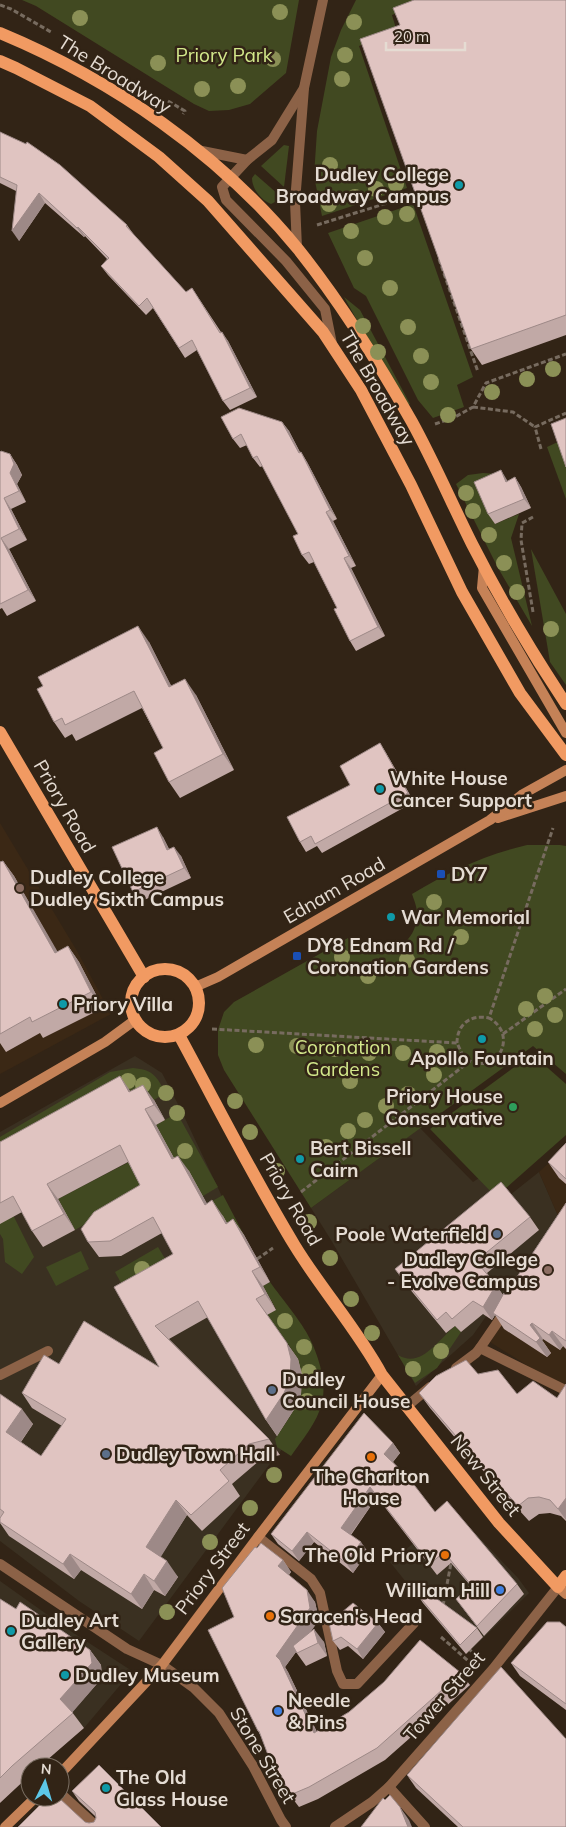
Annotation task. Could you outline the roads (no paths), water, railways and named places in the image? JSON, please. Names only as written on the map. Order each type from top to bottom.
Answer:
[{"type":"main road","name":"The Broadway","points":[[0,33],[35,48],[98,81],[153,117],[196,150],[252,199],[297,248],[348,316],[413,424],[484,566],[537,661],[566,704]]},
{"type":"main road","name":"The Broadway","points":[[0,61],[90,106],[159,156],[208,201],[323,332],[361,390],[400,463],[462,592],[520,693],[566,755]]},
{"type":"main road","points":[[484,566],[482,588],[566,734]]},
{"type":"main road","name":"Priory Road","points":[[0,732],[144,977]]},
{"type":"main road","name":"Ednam Road","points":[[195,986],[218,978],[490,820],[523,794],[566,770]]},
{"type":"main road","name":"Ednam Road","points":[[490,820],[566,796]]},
{"type":"main road","points":[[168,970],[179,973],[189,979],[195,986],[199,1000],[199,1009],[188,1029],[179,1035],[157,1036],[144,1030],[136,1020],[132,1010],[132,995],[135,987],[144,977],[156,971],[168,970]]},
{"type":"main road","points":[[0,1103],[106,1042],[136,1020]]},
{"type":"main road","name":"Priory Road","points":[[179,1035],[290,1239],[355,1331],[382,1375]]},
{"type":"main road","name":"New Street","points":[[382,1375],[499,1523],[562,1590]]},
{"type":"main road","name":"Priory Street","points":[[70,1763],[162,1664],[382,1375]]},
{"type":"main road","name":"Tower Street","points":[[562,1590],[566,1576]]},
{"type":"main road","points":[[5,1827],[26,1807]]},
{"type":"street","points":[[297,248],[295,202],[304,88],[323,0]]},
{"type":"street","points":[[304,88],[272,140],[247,160],[222,187],[226,200],[286,261],[325,309],[333,347]]},
{"type":"street","points":[[196,150],[247,160]]},
{"type":"street","points":[[406,1407],[476,1353],[510,1304]]},
{"type":"street","points":[[480,1348],[563,1389]]},
{"type":"street","points":[[0,1375],[48,1352]]},
{"type":"street","points":[[258,1537],[311,1579],[320,1593],[337,1670],[343,1684],[357,1684],[414,1623]]},
{"type":"street","name":"Stone Street","points":[[0,1564],[128,1649],[162,1664],[194,1688],[219,1713],[253,1766],[286,1827]]},
{"type":"street","name":"Tower Street","points":[[335,1827],[372,1802],[389,1787],[490,1667],[562,1590]]},
{"type":"street","points":[[389,1787],[425,1827]]},
{"type":"street","points":[[70,1802],[97,1827]]},
{"type":"place","name":"Dudley College Broadway Campus","points":[[459,185]]},
{"type":"place","name":"White House Cancer Support","points":[[380,789]]},
{"type":"place","name":"DY7","points":[[441,874]]},
{"type":"place","name":"Dudley College Dudley Sixth Campus","points":[[20,888]]},
{"type":"place","name":"War Memorial","points":[[391,917]]},
{"type":"place","name":"DY8 Ednam Rd / Coronation Gardens","points":[[297,956]]},
{"type":"place","name":"Priory Villa","points":[[63,1004]]},
{"type":"place","name":"Apollo Fountain","points":[[482,1039]]},
{"type":"place","name":"Priory House Conservative","points":[[513,1107]]},
{"type":"place","name":"Bert Bissell Cairn","points":[[300,1159]]},
{"type":"place","name":"Poole Waterfield","points":[[497,1234]]},
{"type":"place","name":"Dudley College - Evolve Campus","points":[[548,1270]]},
{"type":"place","name":"Dudley Council House","points":[[272,1390]]},
{"type":"place","name":"Dudley Town Hall","points":[[106,1454]]},
{"type":"place","name":"The Charlton House","points":[[371,1457]]},
{"type":"place","name":"The Old Priory","points":[[445,1555]]},
{"type":"place","name":"William Hill","points":[[500,1590]]},
{"type":"place","name":"Saracen's Head","points":[[270,1616]]},
{"type":"place","name":"Dudley Art Gallery","points":[[11,1631]]},
{"type":"place","name":"Dudley Museum","points":[[65,1675]]},
{"type":"place","name":"Needle & Pins","points":[[278,1711]]},
{"type":"place","name":"The Old Glass House","points":[[106,1788]]},
{"type":"park label","name":"Priory Park","points":[[224,55]]},
{"type":"park label","name":"Coronation Gardens","points":[[343,1058]]}]
